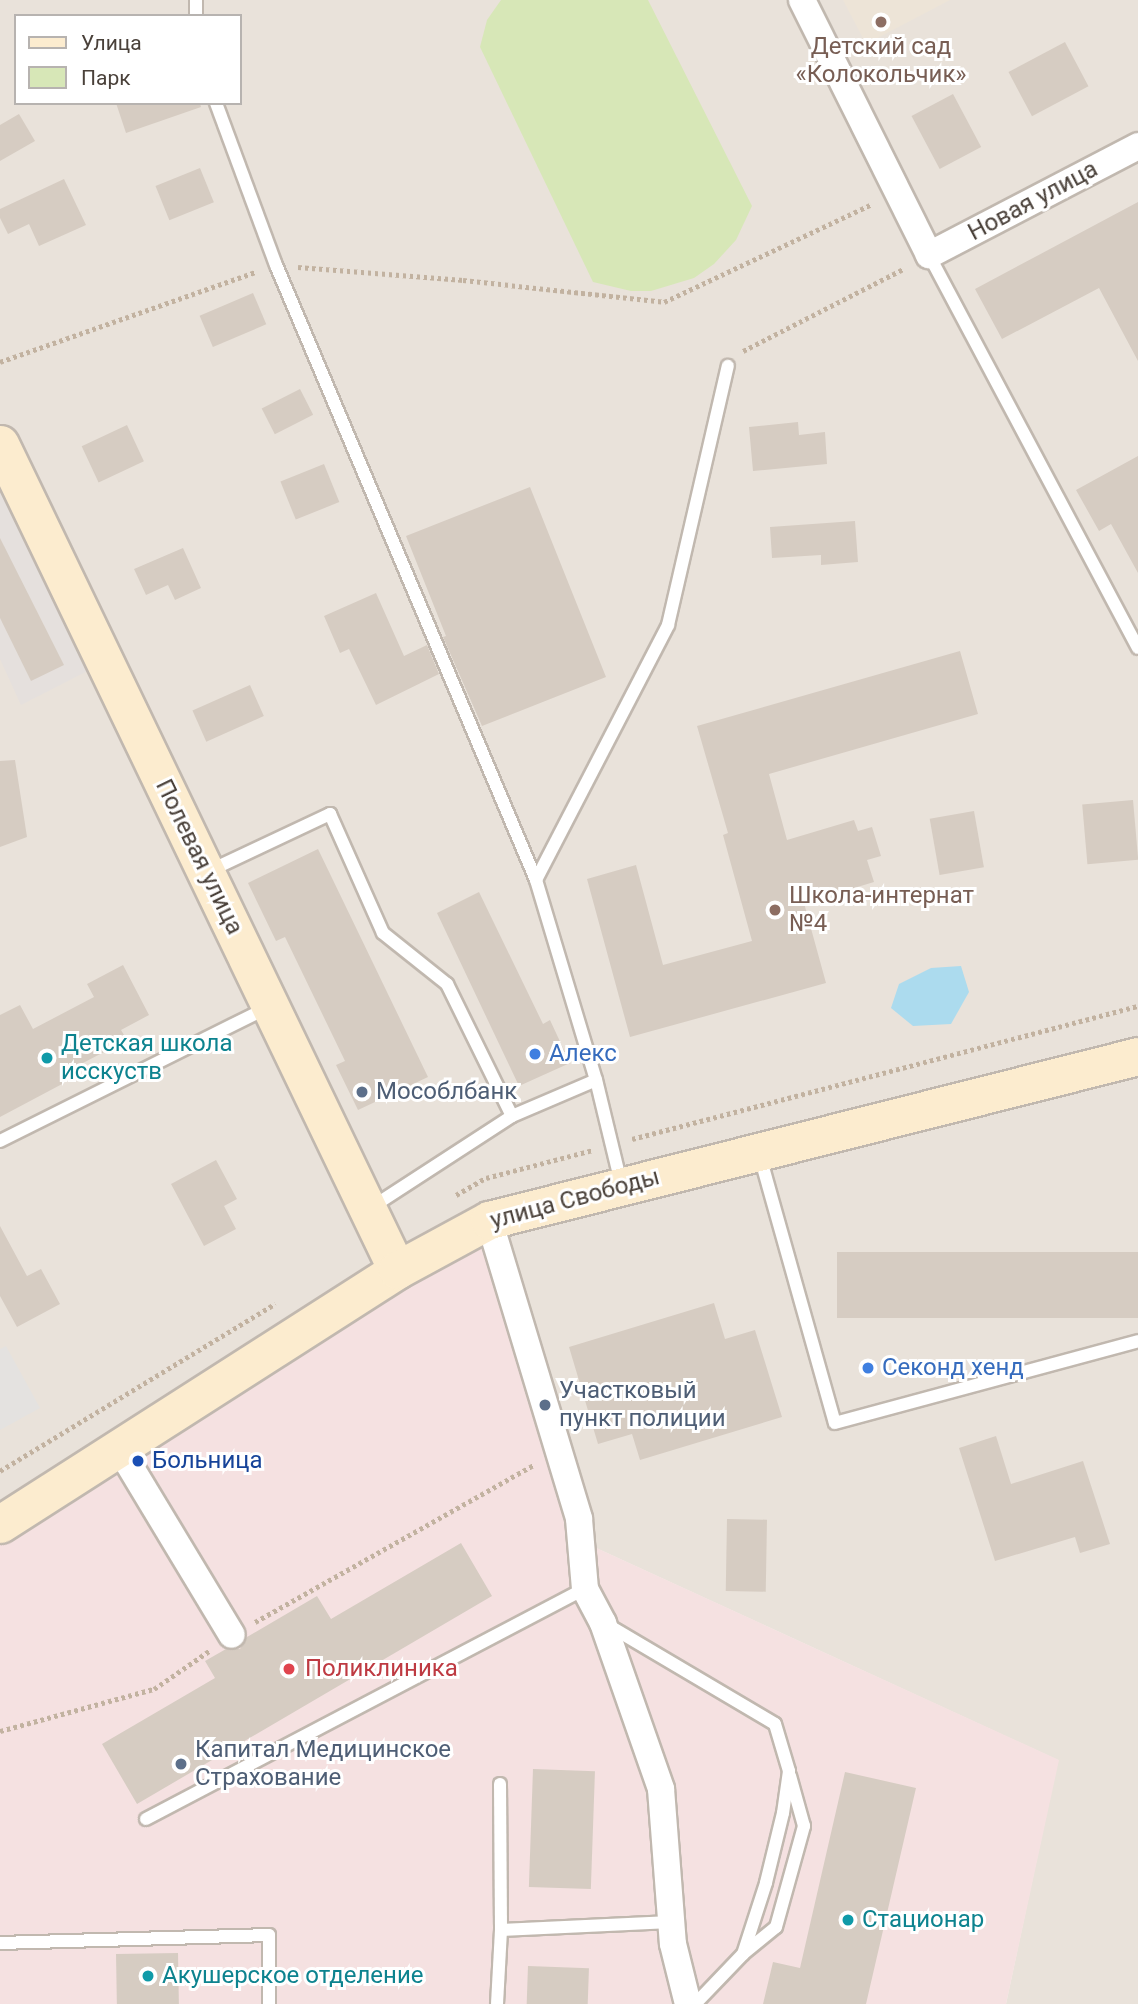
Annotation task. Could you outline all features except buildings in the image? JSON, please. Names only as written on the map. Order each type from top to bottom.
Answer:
[{"type":"main road","name":"Полевая улица","points":[[0,444],[397,1270]]},
{"type":"main road","name":"улица Свободы","points":[[0,1524],[397,1270],[489,1220],[1138,1056]]},
{"type":"street","points":[[802,0],[929,255]]},
{"type":"street","name":"Новая улица","points":[[929,255],[1137,148]]},
{"type":"street","points":[[489,1220],[579,1520],[585,1589],[603,1623],[661,1789],[673,1944],[688,2004]]},
{"type":"street","points":[[119,1448],[232,1635]]},
{"type":"lane","points":[[217,105],[276,265],[536,880],[596,1080],[622,1186]]},
{"type":"lane","points":[[929,255],[1138,648]]},
{"type":"lane","points":[[536,880],[668,625],[728,366]]},
{"type":"lane","points":[[206,872],[330,814],[383,933],[447,984],[512,1116]]},
{"type":"lane","points":[[0,1141],[271,1007]]},
{"type":"lane","points":[[368,1209],[512,1116],[596,1080]]},
{"type":"lane","points":[[759,1153],[835,1423],[1138,1341]]},
{"type":"lane","points":[[146,1819],[585,1589]]},
{"type":"lane","points":[[603,1623],[775,1724],[804,1826],[776,1927],[743,1954],[695,2004]]},
{"type":"lane","points":[[743,1954],[777,1837],[789,1771]]},
{"type":"lane","points":[[497,2004],[500,1784]]},
{"type":"lane","points":[[500,1930],[671,1922]]},
{"type":"lane","points":[[0,1943],[269,1935],[269,2004]]},
{"type":"path","points":[[0,362],[276,265],[463,280],[664,302],[898,192]]},
{"type":"path","points":[[728,366],[738,354],[929,255]]},
{"type":"path","points":[[0,1731],[154,1689],[232,1635],[559,1452]]},
{"type":"shaded area","points":[[0,0],[1138,0],[1138,1053],[489,1218],[399,1267],[0,433]]},
{"type":"shaded area","name":"Детский сад «Колокольчик»","points":[[843,0],[950,0],[866,44]]},
{"type":"shaded area","points":[[0,444],[105,662],[21,705],[0,659]]},
{"type":"shaded area","points":[[0,456],[395,1269],[0,1519]]},
{"type":"shaded area","points":[[1138,1058],[1138,2004],[1006,2004],[1058,1760],[594,1547],[490,1222]]},
{"type":"shaded area","points":[[489,1222],[592,1546],[1059,1760],[1006,2004],[0,2004],[0,1526]]},
{"type":"shaded area","points":[[6,1346],[40,1408],[0,1430],[0,1349]]},
{"type":"green space","points":[[501,0],[648,0],[752,206],[736,240],[714,264],[694,278],[651,291],[631,291],[593,282],[480,47],[487,20]]},
{"type":"water","points":[[961,966],[969,992],[951,1024],[913,1026],[891,1008],[899,984],[931,968]]},
{"type":"place","name":"Детский сад «Колокольчик»","points":[[881,22]]},
{"type":"place","name":"Школа-интернат №4","points":[[775,910]]},
{"type":"place","name":"Алекс","points":[[535,1054]]},
{"type":"place","name":"Детская школа исскуств","points":[[47,1058]]},
{"type":"place","name":"Мособлбанк","points":[[362,1092]]},
{"type":"place","name":"Секонд хенд","points":[[868,1368]]},
{"type":"place","name":"Участковый пункт полиции","points":[[545,1405]]},
{"type":"place","name":"Больница","points":[[138,1461]]},
{"type":"place","name":"Поликлиника","points":[[289,1669]]},
{"type":"place","name":"Капитал Медицинское Страхование","points":[[181,1764]]},
{"type":"place","name":"Стационар","points":[[848,1920]]},
{"type":"place","name":"Акушерское отделение","points":[[148,1976]]}]
